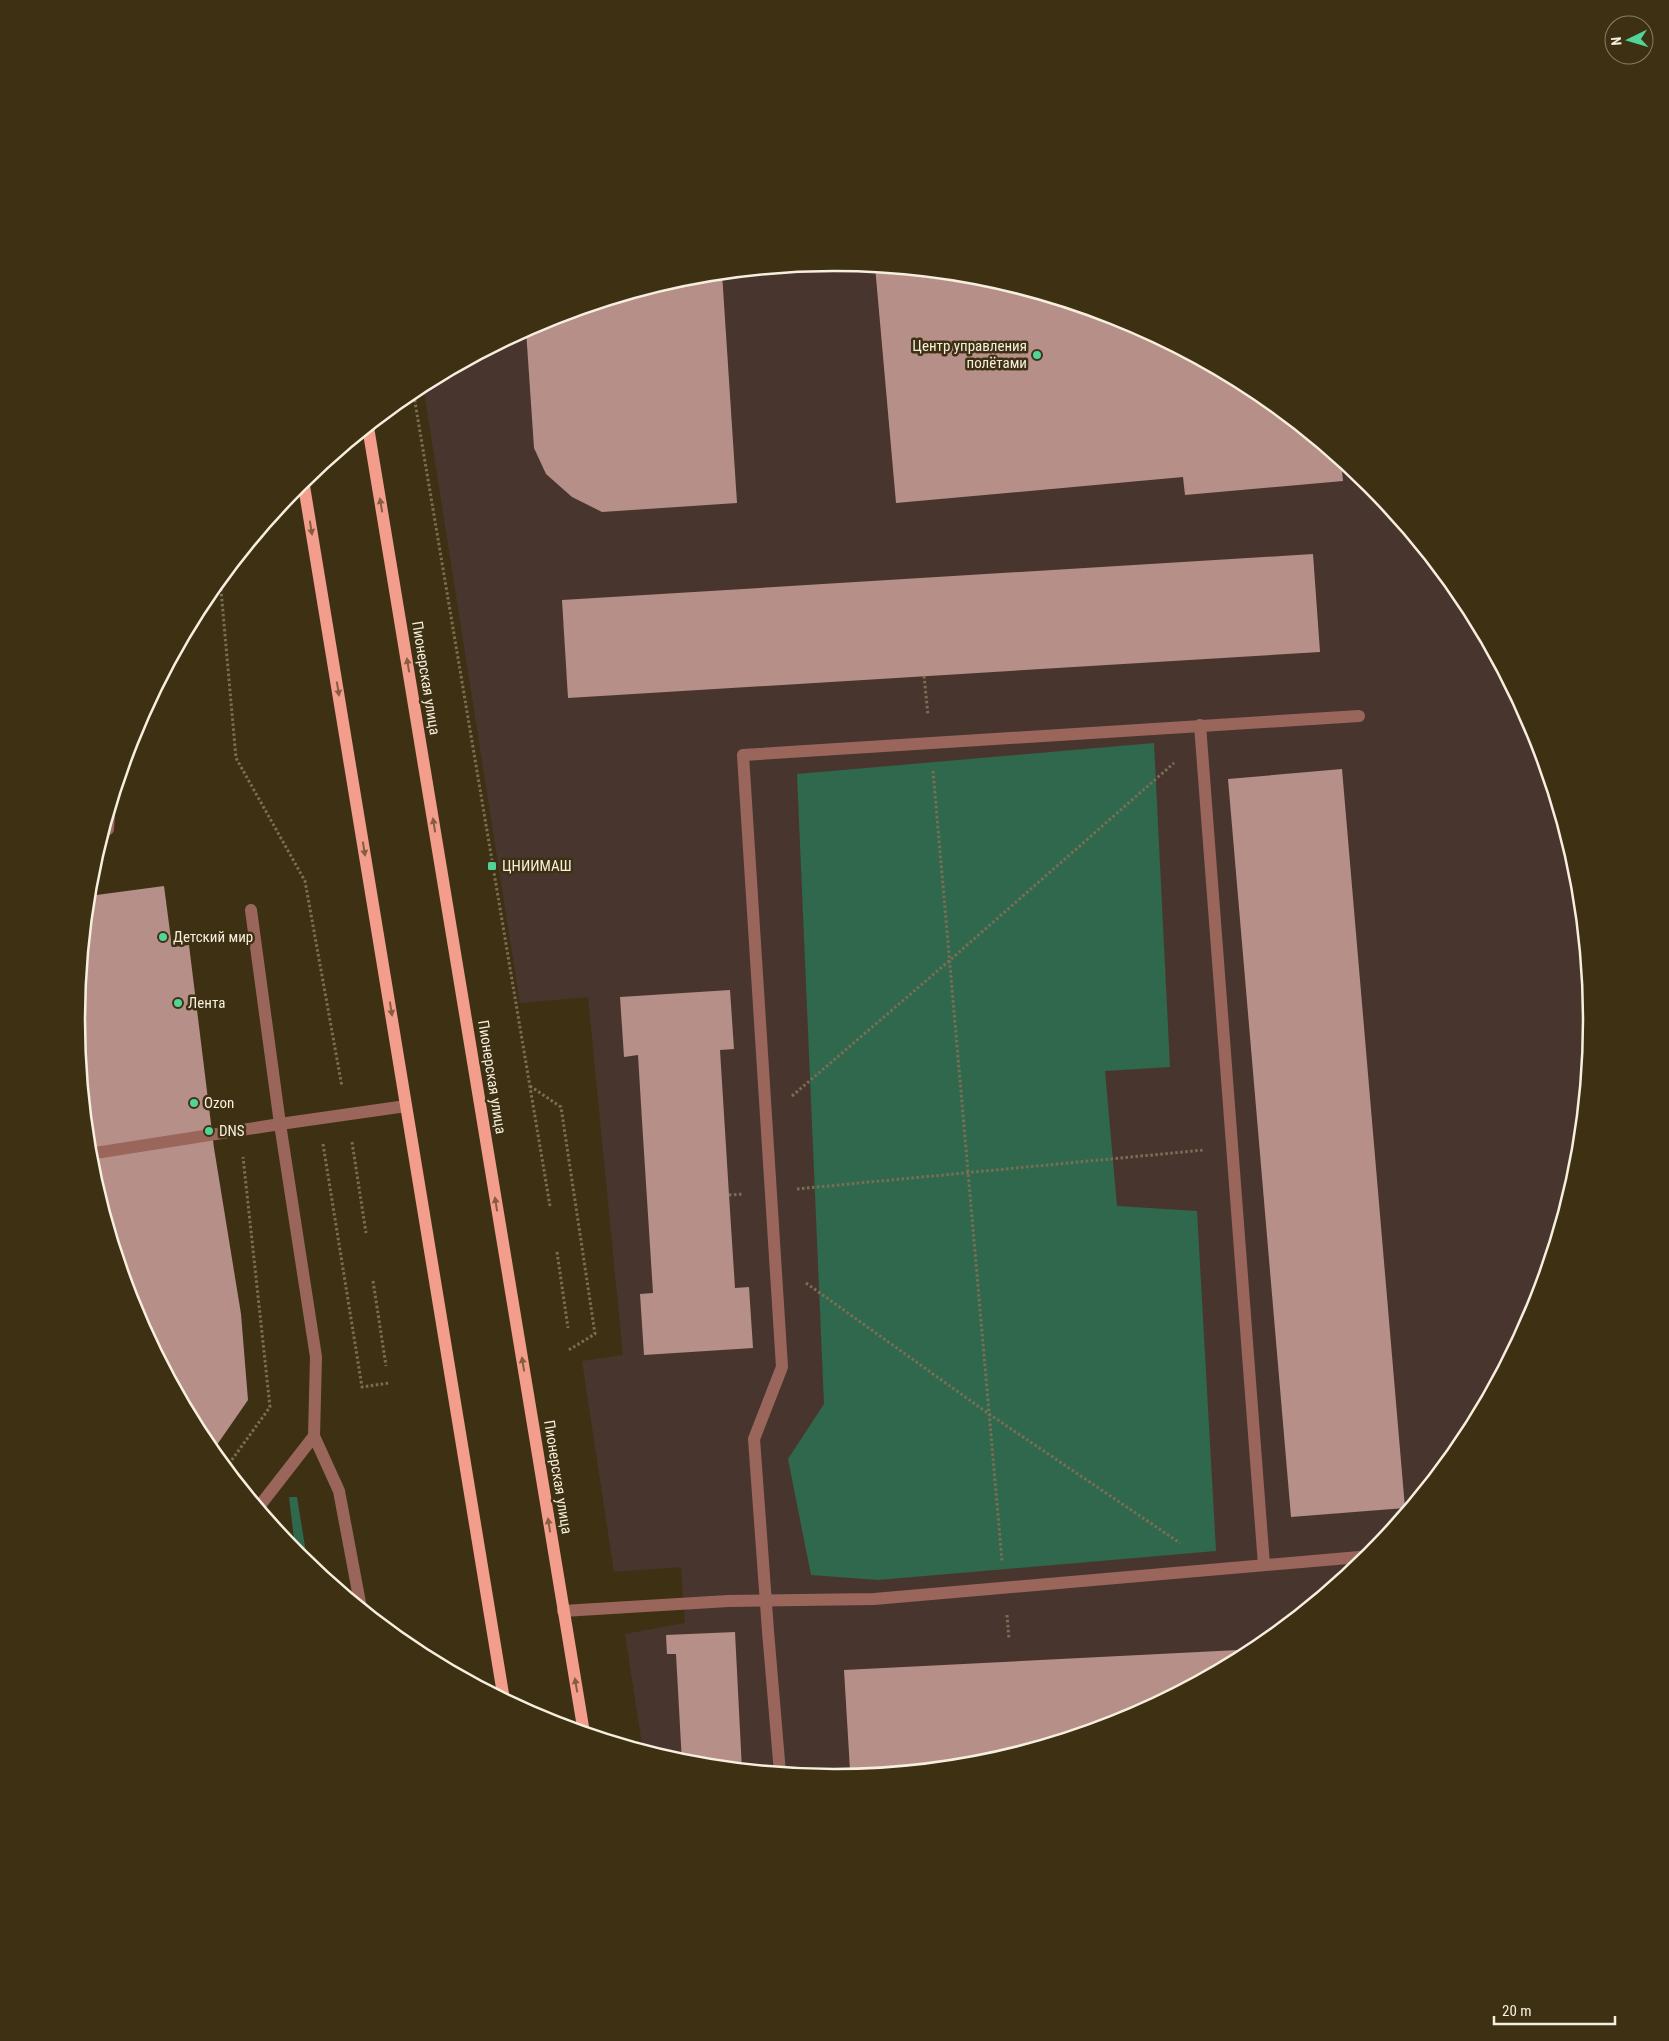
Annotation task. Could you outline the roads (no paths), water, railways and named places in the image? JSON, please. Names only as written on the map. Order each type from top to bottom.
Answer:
[{"type":"main road","name":"Пионерская улица","points":[[369,433],[583,1726]]},
{"type":"main road","points":[[305,491],[503,1693]]},
{"type":"lane","points":[[780,1768],[754,1439],[782,1367],[743,755],[1359,716]]},
{"type":"lane","points":[[1200,725],[1264,1566]]},
{"type":"lane","points":[[251,910],[280,1124],[316,1357],[314,1436],[339,1491],[359,1600]]},
{"type":"lane","points":[[97,1153],[406,1106]]},
{"type":"lane","points":[[262,1503],[314,1436]]},
{"type":"lane","points":[[563,1611],[766,1600],[874,1599],[1356,1557]]},
{"type":"place","name":"Центр управления полётами","points":[[1037,355]]},
{"type":"place","name":"ЦНИИМАШ","points":[[492,866]]},
{"type":"place","name":"Детский мир","points":[[163,937]]},
{"type":"place","name":"Лента","points":[[178,1003]]},
{"type":"place","name":"Ozon","points":[[194,1103]]},
{"type":"place","name":"DNS","points":[[209,1131]]}]
